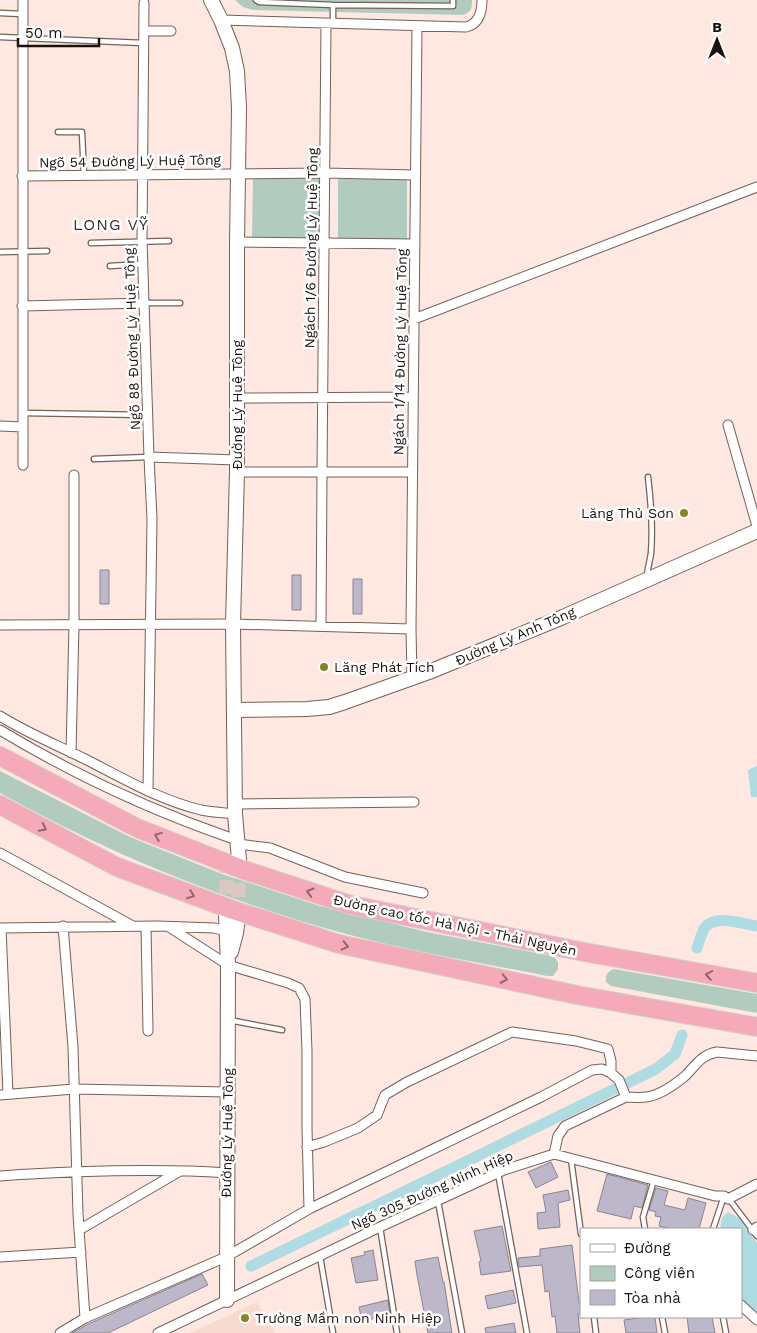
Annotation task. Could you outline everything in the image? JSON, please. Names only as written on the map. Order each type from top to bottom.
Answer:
[{"type":"highway","name":"Đường cao tốc Hà Nội - Thái Nguyên","points":[[0,756],[138,828],[244,870],[351,905],[584,952],[757,983]]},
{"type":"highway","points":[[0,805],[117,867],[233,910],[339,944],[577,995],[757,1027]]},
{"type":"main road","name":"Đường Lý Huệ Tông","points":[[211,0],[232,48],[237,71],[239,108],[237,242],[238,398],[233,624],[235,809],[233,858]]},
{"type":"main road","name":"Đường Lý Anh Tông","points":[[234,710],[324,708],[345,702],[412,678],[563,617],[757,531]]},
{"type":"main road","name":"Đường Lý Huệ Tông","points":[[227,1300],[228,965],[232,916]]},
{"type":"street","points":[[23,0],[23,465]]},
{"type":"street","points":[[221,20],[466,27],[476,23],[480,14],[482,0]]},
{"type":"street","name":"Ngõ 88 Đường Lý Huệ Tông","points":[[144,3],[142,240],[152,519],[148,790]]},
{"type":"street","name":"Ngách 1/6 Đường Lý Huệ Tông","points":[[321,626],[325,173],[330,24]]},
{"type":"street","name":"Ngách 1/14 Đường Lý Huệ Tông","points":[[412,678],[416,27]]},
{"type":"street","points":[[144,31],[171,31]]},
{"type":"street","name":"Ngõ 54 Đường Lý Huệ Tông","points":[[22,176],[325,173],[415,175]]},
{"type":"street","points":[[414,320],[757,187]]},
{"type":"street","points":[[237,242],[414,244]]},
{"type":"street","points":[[22,306],[144,303]]},
{"type":"street","points":[[238,398],[413,397]]},
{"type":"street","points":[[728,425],[757,526]]},
{"type":"street","points":[[0,426],[23,427]]},
{"type":"street","points":[[150,457],[322,472],[412,472]]},
{"type":"street","points":[[71,753],[74,625],[74,475]]},
{"type":"street","points":[[0,625],[151,626],[233,624],[411,629]]},
{"type":"street","points":[[0,716],[40,738],[167,799],[201,810],[414,802]]},
{"type":"street","points":[[0,730],[36,751],[124,796],[234,841],[270,848],[344,878],[424,893]]},
{"type":"street","points":[[0,853],[132,926]]},
{"type":"street","points":[[63,926],[73,1047],[79,1230],[85,1318]]},
{"type":"street","points":[[146,926],[148,1031]]},
{"type":"street","points":[[228,1092],[74,1089],[4,1094],[0,928],[146,926],[214,928],[231,932]]},
{"type":"street","points":[[168,927],[228,965],[300,988],[305,999],[309,1209]]},
{"type":"street","points":[[307,1147],[358,1128],[377,1116],[385,1095],[407,1082],[512,1032],[576,1041],[608,1049],[611,1060],[611,1073]]},
{"type":"street","points":[[757,1056],[710,1053],[701,1058],[684,1077],[663,1091],[647,1098],[625,1095],[565,1126],[558,1136],[554,1154],[715,1196],[726,1197],[757,1184]]},
{"type":"street","points":[[60,1333],[85,1318],[226,1257],[309,1209],[541,1097],[592,1070],[602,1069],[611,1073],[619,1080],[625,1095]]},
{"type":"street","name":"Ngõ 305 Đường Ninh Hiệp","points":[[158,1333],[498,1173],[554,1154]]},
{"type":"street","points":[[79,1230],[181,1170]]},
{"type":"street","points":[[0,1176],[77,1171],[181,1170],[227,1172]]},
{"type":"street","points":[[0,1257],[81,1252]]},
{"type":"street","points":[[742,1307],[757,1320]]},
{"type":"lane","points":[[256,0],[259,2],[333,5],[453,6],[453,0]]},
{"type":"lane","points":[[330,24],[333,5]]},
{"type":"lane","points":[[0,13],[22,14]]},
{"type":"lane","points":[[0,37],[144,43]]},
{"type":"lane","points":[[58,132],[82,132],[84,176]]},
{"type":"lane","points":[[91,243],[142,240],[168,241]]},
{"type":"lane","points":[[0,252],[47,250]]},
{"type":"lane","points":[[110,266],[143,264]]},
{"type":"lane","points":[[144,303],[180,303]]},
{"type":"lane","points":[[23,413],[148,415]]},
{"type":"lane","points":[[94,459],[150,457]]},
{"type":"lane","points":[[648,477],[652,522],[648,579]]},
{"type":"lane","points":[[228,1019],[282,1030]]},
{"type":"lane","points":[[571,1159],[580,1228]]},
{"type":"lane","points":[[498,1173],[526,1333]]},
{"type":"lane","points":[[645,1228],[643,1217],[654,1180]]},
{"type":"lane","points":[[713,1228],[726,1197],[756,1231]]},
{"type":"lane","points":[[438,1201],[462,1333]]},
{"type":"lane","points":[[380,1227],[397,1333]]},
{"type":"lane","points":[[320,1256],[333,1333]]},
{"type":"lane","points":[[594,1318],[596,1333]]},
{"type":"lane","points":[[662,1318],[665,1333]]},
{"type":"lane","points":[[723,1318],[726,1333]]},
{"type":"shaded area","name":"Trường Mầm non Ninh Hiệp","points":[[257,1302],[275,1333],[190,1333]]},
{"type":"green space","points":[[235,0],[472,0],[472,5],[468,13],[463,15],[253,10],[243,7]]},
{"type":"green space","points":[[253,176],[321,177],[321,238],[252,237]]},
{"type":"green space","points":[[338,179],[407,179],[407,240],[338,239]]},
{"type":"green space","points":[[0,771],[130,837],[222,874],[320,906],[427,932],[547,955],[555,958],[558,962],[558,969],[553,976],[547,976],[417,951],[339,932],[251,905],[165,873],[40,815],[0,793]]},
{"type":"green space","points":[[614,969],[757,994],[757,1013],[611,986],[606,982],[606,977]]},
{"type":"water","points":[[757,766],[757,797],[751,797],[748,770]]},
{"type":"water","points":[[728,1212],[739,1218],[757,1243],[757,1314],[742,1301],[742,1228],[720,1228],[722,1217]]},
{"type":"building","points":[[100,570],[109,570],[109,604],[100,604]]},
{"type":"building","points":[[292,575],[301,575],[301,610],[292,610]]},
{"type":"building","points":[[353,579],[362,579],[362,614],[353,614]]},
{"type":"building","points":[[551,1162],[558,1177],[536,1188],[528,1172]]},
{"type":"building","points":[[607,1174],[648,1185],[642,1208],[634,1206],[631,1219],[597,1211]]},
{"type":"building","points":[[656,1188],[668,1191],[664,1205],[685,1210],[688,1198],[706,1203],[699,1228],[668,1228],[659,1226],[661,1217],[655,1216],[656,1212],[649,1210]]},
{"type":"building","points":[[568,1190],[570,1200],[558,1203],[560,1227],[538,1229],[537,1213],[546,1212],[543,1195]]},
{"type":"building","points":[[502,1226],[511,1271],[481,1275],[479,1262],[481,1261],[474,1231]]},
{"type":"building","points":[[572,1245],[580,1302],[580,1313],[578,1314],[580,1333],[557,1333],[555,1316],[552,1317],[549,1291],[545,1292],[542,1265],[519,1267],[518,1258],[540,1256],[540,1249]]},
{"type":"building","points":[[373,1250],[378,1280],[356,1283],[351,1258],[365,1255],[364,1252]]},
{"type":"building","points":[[438,1257],[452,1333],[428,1333],[417,1275],[415,1261]]},
{"type":"building","points":[[202,1274],[208,1285],[108,1333],[72,1333],[88,1324]]},
{"type":"building","points":[[513,1290],[516,1303],[488,1309],[485,1296]]},
{"type":"building","points":[[388,1300],[390,1315],[362,1321],[359,1307]]},
{"type":"building","points":[[655,1318],[657,1333],[626,1333],[624,1320]]},
{"type":"building","points":[[687,1318],[712,1318],[715,1333],[689,1333]]},
{"type":"building","points":[[514,1323],[516,1333],[486,1333],[485,1328]]},
{"type":"waterway","points":[[697,948],[704,929],[708,924],[721,920],[757,926]]},
{"type":"waterway","points":[[251,1266],[656,1069],[675,1054],[682,1035]]},
{"type":"tunnel","points":[[226,915],[227,857]]},
{"type":"tunnel","points":[[238,918],[239,860]]},
{"type":"place","name":"Lăng Thủ Sơn","points":[[684,513]]},
{"type":"place","name":"Lăng Phát Tích","points":[[324,667]]},
{"type":"place","name":"Trường Mầm non Ninh Hiệp","points":[[245,1318]]},
{"type":"district","name":"LONG VỸ","points":[[111,224]]}]
